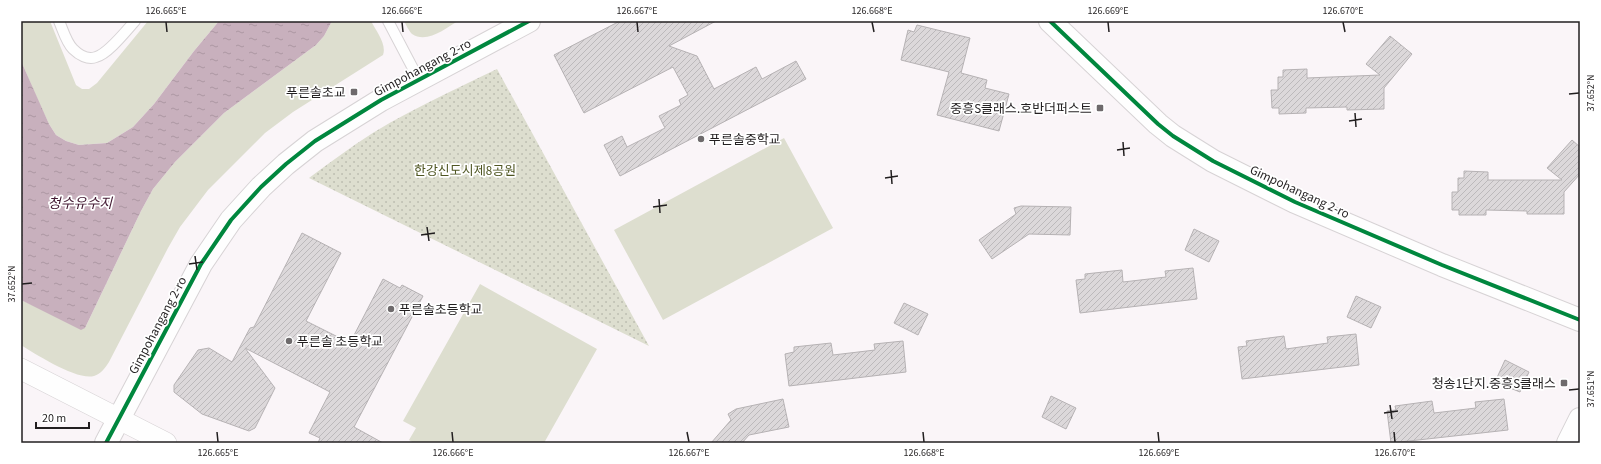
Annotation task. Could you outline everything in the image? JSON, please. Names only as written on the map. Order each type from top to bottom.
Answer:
[{"type":"street","name":"Gimpohangang 2-ro","points":[[106,443],[201,264],[231,220],[261,187],[286,164],[316,141],[382,100],[529,21]]},
{"type":"street","name":"Gimpohangang 2-ro","points":[[1050,21],[1158,124],[1173,136],[1213,162],[1304,206],[1442,265],[1580,320]]},
{"type":"street","points":[[21,369],[166,443]]},
{"type":"street","points":[[1568,443],[1580,419]]},
{"type":"lane","points":[[59,21],[72,48],[79,54],[88,58],[96,57],[105,52],[135,21]]},
{"type":"lane","points":[[388,21],[419,80]]},
{"type":"green space","points":[[21,21],[50,21],[76,85],[82,89],[89,89],[97,83],[148,21],[219,21],[154,104],[133,127],[107,143],[79,145],[66,141],[56,135],[40,105],[21,61]]},
{"type":"green space","points":[[332,21],[371,21],[384,46],[383,55],[293,112],[265,133],[208,190],[180,227],[109,362],[103,370],[94,376],[78,375],[57,366],[21,345],[21,300],[85,328],[153,189],[175,162],[224,113],[316,45],[324,36]]},
{"type":"green space","points":[[404,21],[458,21],[436,34],[418,37],[412,34]]},
{"type":"green space","name":"한강신도시제8공원","points":[[497,69],[649,346],[309,178],[356,144],[390,123]]},
{"type":"green space","points":[[784,138],[833,228],[663,320],[614,230]]},
{"type":"green space","points":[[480,284],[597,349],[544,443],[414,443],[409,440],[416,428],[403,421]]},
{"type":"water","name":"청수유수지","points":[[219,21],[332,21],[324,36],[316,45],[224,113],[175,162],[153,189],[85,328],[81,330],[21,300],[21,61],[49,124],[56,135],[66,141],[79,145],[107,143],[133,127],[154,104]]},
{"type":"building","points":[[620,21],[716,21],[669,46],[697,56],[714,89],[756,67],[762,79],[796,61],[806,79],[620,176],[604,145],[622,136],[627,147],[665,128],[659,116],[681,105],[679,100],[688,95],[673,67],[584,113],[554,55]]},
{"type":"building","points":[[917,25],[970,38],[961,73],[987,80],[985,88],[1009,94],[999,131],[937,115],[949,72],[901,60],[908,30],[914,32]]},
{"type":"building","points":[[1390,36],[1412,54],[1384,88],[1384,109],[1347,110],[1347,107],[1306,108],[1306,113],[1279,114],[1279,108],[1272,108],[1271,90],[1278,90],[1278,77],[1283,77],[1283,70],[1307,69],[1307,78],[1380,75],[1366,64]]},
{"type":"building","points":[[1572,140],[1580,147],[1580,174],[1564,192],[1564,214],[1527,214],[1527,211],[1486,210],[1486,215],[1459,215],[1459,210],[1452,210],[1452,192],[1458,192],[1458,178],[1464,178],[1464,171],[1488,172],[1488,180],[1562,180],[1547,168]]},
{"type":"building","points":[[1021,206],[1071,207],[1070,235],[1029,234],[992,259],[979,240],[1016,214],[1014,208]]},
{"type":"building","points":[[1194,229],[1219,241],[1209,262],[1185,250]]},
{"type":"building","name":"푸른솔 초등학교","points":[[302,233],[341,253],[306,321],[350,343],[383,279],[400,288],[402,285],[423,296],[354,427],[383,443],[318,443],[320,438],[309,433],[330,392],[245,348],[275,388],[255,428],[249,431],[202,414],[174,392],[174,385],[198,350],[209,348],[232,362],[250,328],[254,327]]},
{"type":"building","points":[[1193,268],[1197,299],[1080,313],[1076,280],[1085,279],[1085,274],[1122,270],[1123,282],[1166,277],[1165,271]]},
{"type":"building","points":[[1356,296],[1381,307],[1371,328],[1347,317]]},
{"type":"building","points":[[904,303],[928,314],[918,335],[894,323]]},
{"type":"building","points":[[1356,334],[1359,365],[1242,379],[1238,347],[1247,346],[1246,341],[1284,336],[1286,349],[1328,343],[1327,337]]},
{"type":"building","points":[[903,341],[906,372],[789,386],[785,354],[794,352],[794,347],[831,343],[833,355],[875,350],[874,344]]},
{"type":"building","points":[[1505,360],[1529,372],[1520,392],[1495,382]]},
{"type":"building","points":[[1051,396],[1076,408],[1066,429],[1042,417]]},
{"type":"building","points":[[783,399],[789,427],[749,435],[742,443],[711,443],[731,420],[728,414],[736,409]]},
{"type":"building","points":[[1504,399],[1508,430],[1391,443],[1387,411],[1396,410],[1395,406],[1432,401],[1434,413],[1476,408],[1475,402]]},
{"type":"cycle path","points":[[106,443],[201,264],[231,220],[261,187],[286,164],[315,141],[381,100],[529,21]]},
{"type":"cycle path","points":[[1050,21],[1158,124],[1173,136],[1213,161],[1295,202],[1442,265],[1580,320]]},
{"type":"place","name":"푸른솔초교","points":[[354,92]]},
{"type":"place","name":"중흥S클래스.호반더퍼스트","points":[[1100,108]]},
{"type":"place","name":"푸른솔중학교","points":[[701,139]]},
{"type":"place","name":"푸른솔초등학교","points":[[391,309]]},
{"type":"place","name":"푸른솔 초등학교","points":[[289,341]]},
{"type":"place","name":"청송1단지.중흥S클래스","points":[[1564,383]]}]
